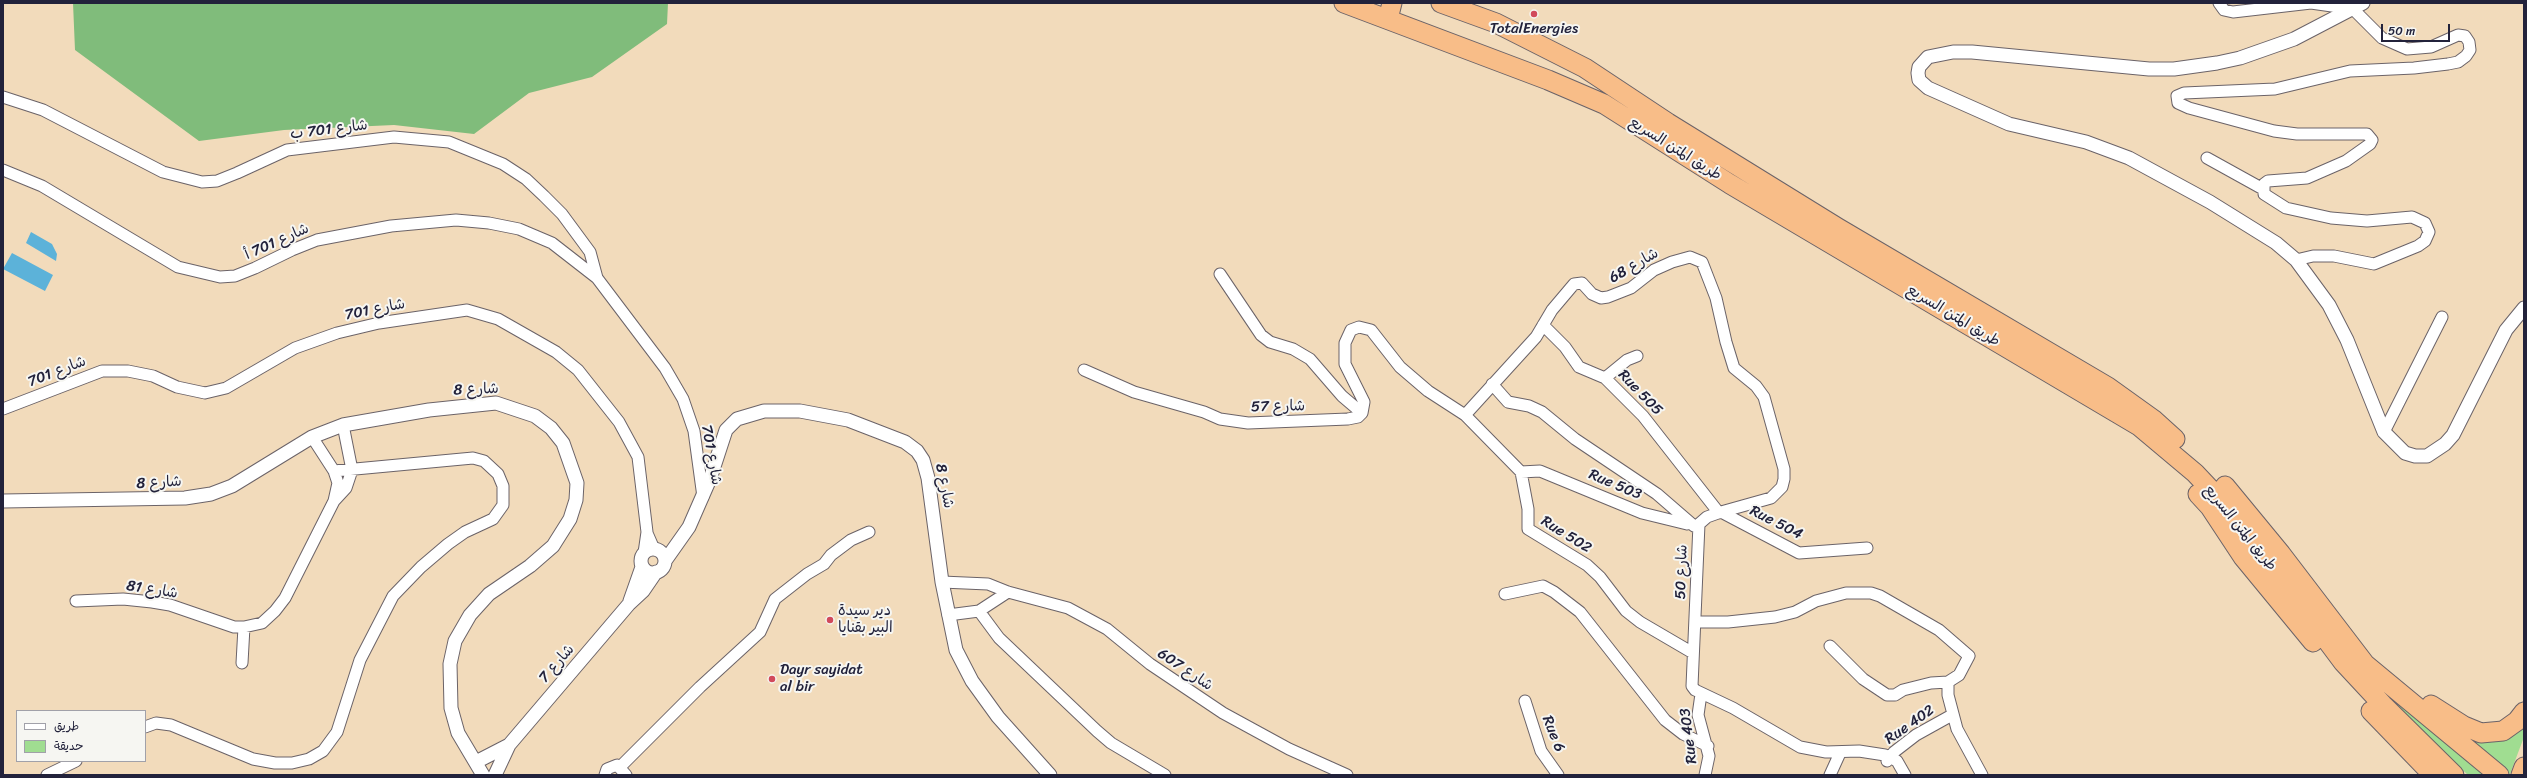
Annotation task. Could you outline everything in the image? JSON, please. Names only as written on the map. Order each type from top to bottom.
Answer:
[{"type":"highway","name":"طريق المتن السريع","points":[[1344,3],[1390,11],[1604,104],[1730,184],[2121,415],[2164,446],[2195,473],[2228,508],[2343,662],[2383,705],[2454,775]]},
{"type":"highway","name":"طريق المتن السريع","points":[[1441,3],[1496,23],[1585,68],[1668,124],[1838,228],[2114,392],[2154,420],[2211,471],[2243,507],[2365,664],[2380,678],[2499,775]]},
{"type":"highway","points":[[2121,415],[2156,454],[2210,507],[2243,557],[2341,677],[2433,775]]},
{"type":"highway","points":[[2380,678],[2394,681],[2464,726],[2481,733],[2503,731],[2517,721],[2524,712]]},
{"type":"highway","points":[[2521,775],[2524,766]]},
{"type":"street","points":[[2219,3],[2224,10],[2233,12],[2311,3],[2358,6],[2382,38],[2407,49],[2431,47],[2453,36],[2462,35],[2469,42],[2470,50],[2458,62],[2436,66],[2350,71],[2275,89],[2178,94],[2177,100],[2182,105],[2274,131],[2297,134],[2363,133],[2371,137],[2370,144],[2332,169],[2308,178],[2268,181],[2263,189]]},
{"type":"street","points":[[2358,6],[2294,39],[2240,58],[2174,69],[1972,52],[1935,54],[1923,62],[1919,67],[1920,80],[1928,88],[2009,124],[2086,142],[2129,158],[2245,223],[2296,260],[2339,322],[2384,432],[2394,444],[2405,453],[2415,456],[2427,456],[2445,444],[2462,422],[2506,330],[2524,308]]},
{"type":"street","name":"شارع 701 ب","points":[[3,97],[43,110],[163,172],[202,182],[217,181],[287,150],[394,137],[449,142],[503,164],[526,179],[562,214],[581,239],[590,252],[597,278]]},
{"type":"street","points":[[2207,158],[2263,189],[2264,194],[2274,202],[2302,213],[2350,220],[2387,220],[2412,217],[2424,223],[2429,232],[2424,241],[2418,246],[2374,264],[2334,256],[2313,256],[2296,260]]},
{"type":"street","name":"شارع 701 أ","points":[[3,170],[42,186],[178,267],[220,278],[235,276],[317,240],[360,231],[456,220],[519,229],[552,243],[569,254],[597,278]]},
{"type":"street","points":[[569,254],[579,245],[581,239]]},
{"type":"street","name":"شارع 68","points":[[1543,325],[1552,310],[1578,283],[1585,285],[1597,296],[1608,297],[1631,288],[1654,270],[1683,258],[1690,257],[1702,262],[1716,298],[1726,342],[1734,368],[1756,386],[1769,411],[1784,469],[1782,487],[1771,498]]},
{"type":"street","points":[[1220,274],[1261,335],[1270,342],[1293,349],[1310,359],[1342,396],[1362,414]]},
{"type":"street","name":"شارع 701","points":[[597,278],[664,368],[683,399],[694,430],[703,498]]},
{"type":"street","name":"شارع 701","points":[[3,409],[102,371],[128,371],[153,376],[177,387],[205,393],[226,388],[295,348],[337,333],[378,323],[467,310],[498,319],[556,352],[578,370],[593,388],[619,422],[638,457],[647,532],[655,553]]},
{"type":"street","points":[[2384,432],[2442,317]]},
{"type":"street","points":[[1465,415],[1536,337],[1543,325]]},
{"type":"street","name":"Rue 505","points":[[1543,325],[1565,347],[1579,366],[1604,378],[1643,416],[1720,512]]},
{"type":"street","points":[[1362,414],[1364,402],[1345,364],[1345,343],[1352,330],[1359,327],[1371,330],[1376,334],[1400,367],[1411,378],[1465,415],[1521,472]]},
{"type":"street","points":[[1604,378],[1627,360],[1637,356]]},
{"type":"street","name":"شارع 57","points":[[1084,370],[1134,392],[1204,412],[1220,419],[1248,422],[1304,422],[1348,419],[1358,417],[1362,414]]},
{"type":"street","points":[[1492,384],[1508,402],[1530,406],[1542,412],[1570,435],[1657,494],[1696,525]]},
{"type":"street","name":"شارع 8","points":[[3,501],[139,501],[185,498],[211,494],[232,486],[312,437],[343,425],[429,410],[496,403],[534,416],[551,428],[563,442],[577,483],[576,500],[570,519],[553,546],[530,566],[489,594],[470,615],[455,641],[450,664],[451,708],[458,733],[483,775]]},
{"type":"street","name":"شارع 8","points":[[655,553],[678,544],[703,498],[726,430],[731,423],[746,415],[764,411],[800,411],[848,420],[888,434],[905,442],[917,451],[923,460],[928,478],[942,582],[956,650],[972,681],[1018,741],[1050,775]]},
{"type":"street","points":[[343,425],[352,470]]},
{"type":"street","name":"شارع 81","points":[[76,601],[123,599],[152,602],[170,605],[221,624],[244,627],[262,623],[286,598],[334,501],[338,483],[334,471],[312,437]]},
{"type":"street","points":[[146,727],[156,723],[171,725],[253,758],[275,763],[292,763],[310,759],[323,751],[337,732],[360,660],[393,596],[421,566],[465,532],[493,519],[503,505],[503,486],[498,474],[484,461],[473,458],[334,471]]},
{"type":"street","name":"شارع 81","points":[[334,501],[346,488],[352,470]]},
{"type":"street","name":"Rue 503","points":[[1521,472],[1540,471],[1642,513],[1696,525]]},
{"type":"street","name":"Rue 502","points":[[1521,472],[1528,509],[1528,529],[1576,557],[1596,573],[1626,610],[1640,622],[1694,653]]},
{"type":"street","name":"شارع 50","points":[[1701,694],[1695,690],[1691,682],[1695,622],[1696,525],[1720,512],[1771,498]]},
{"type":"street","name":"Rue 504","points":[[1720,512],[1799,553],[1867,548]]},
{"type":"street","points":[[605,775],[607,769],[612,765],[623,771],[695,692],[760,632],[775,599],[806,574],[824,564],[831,555],[851,540],[869,532]]},
{"type":"street","name":"شارع 7","points":[[509,744],[629,604],[643,591],[656,572],[664,566],[655,553],[641,562],[642,567],[629,604]]},
{"type":"street","points":[[642,567],[651,573],[656,572]]},
{"type":"street","name":"شارع 607","points":[[942,582],[977,582],[1068,608],[1092,620],[1150,664],[1223,713],[1289,749],[1347,775]]},
{"type":"street","points":[[1505,594],[1543,586],[1554,592],[1580,612],[1665,720],[1683,734],[1708,746]]},
{"type":"street","points":[[948,615],[979,611],[1008,592]]},
{"type":"street","points":[[1695,622],[1728,622],[1775,617],[1795,612],[1816,601],[1831,596],[1871,593],[1894,604],[1938,630],[1969,656],[1966,666],[1959,675],[1948,682],[1931,683],[1903,690],[1895,695],[1888,695],[1863,680],[1830,646]]},
{"type":"street","points":[[979,611],[999,638],[1097,731],[1111,743],[1165,775]]},
{"type":"street","points":[[242,663],[244,627]]},
{"type":"street","points":[[1948,682],[1952,715],[1957,729],[1982,775]]},
{"type":"street","points":[[1701,694],[1733,708],[1800,747],[1840,753],[1852,753],[1859,758],[1888,759],[1897,761],[1904,775]]},
{"type":"street","name":"Rue 403","points":[[1701,694],[1698,715],[1708,746],[1708,770],[1705,775]]},
{"type":"street","name":"Rue 6","points":[[1525,701],[1541,751],[1558,775]]},
{"type":"street","name":"Rue 402","points":[[1888,759],[1916,735],[1952,715]]},
{"type":"street","points":[[476,762],[509,744]]},
{"type":"street","points":[[495,775],[509,744]]},
{"type":"street","points":[[1830,775],[1840,753]]},
{"type":"street","points":[[1888,759],[1898,775]]},
{"type":"street","points":[[47,775],[74,762]]},
{"type":"green space","points":[[73,3],[668,3],[667,24],[592,77],[529,93],[474,134],[394,125],[284,130],[199,141],[75,50]]},
{"type":"green space","points":[[2360,669],[2490,775],[2468,775],[2409,721]]},
{"type":"green space","points":[[2524,717],[2524,737],[2510,774],[2439,718],[2469,735]]},
{"type":"water","points":[[31,232],[52,244],[57,254],[56,261],[26,243]]},
{"type":"water","points":[[12,253],[53,275],[45,291],[3,269]]},
{"type":"place","name":"TotalEnergies","points":[[1534,14]]},
{"type":"place","name":"دير سيدة البير بقنايا","points":[[830,620]]},
{"type":"place","name":"Dayr sayidat al bir","points":[[772,679]]}]
